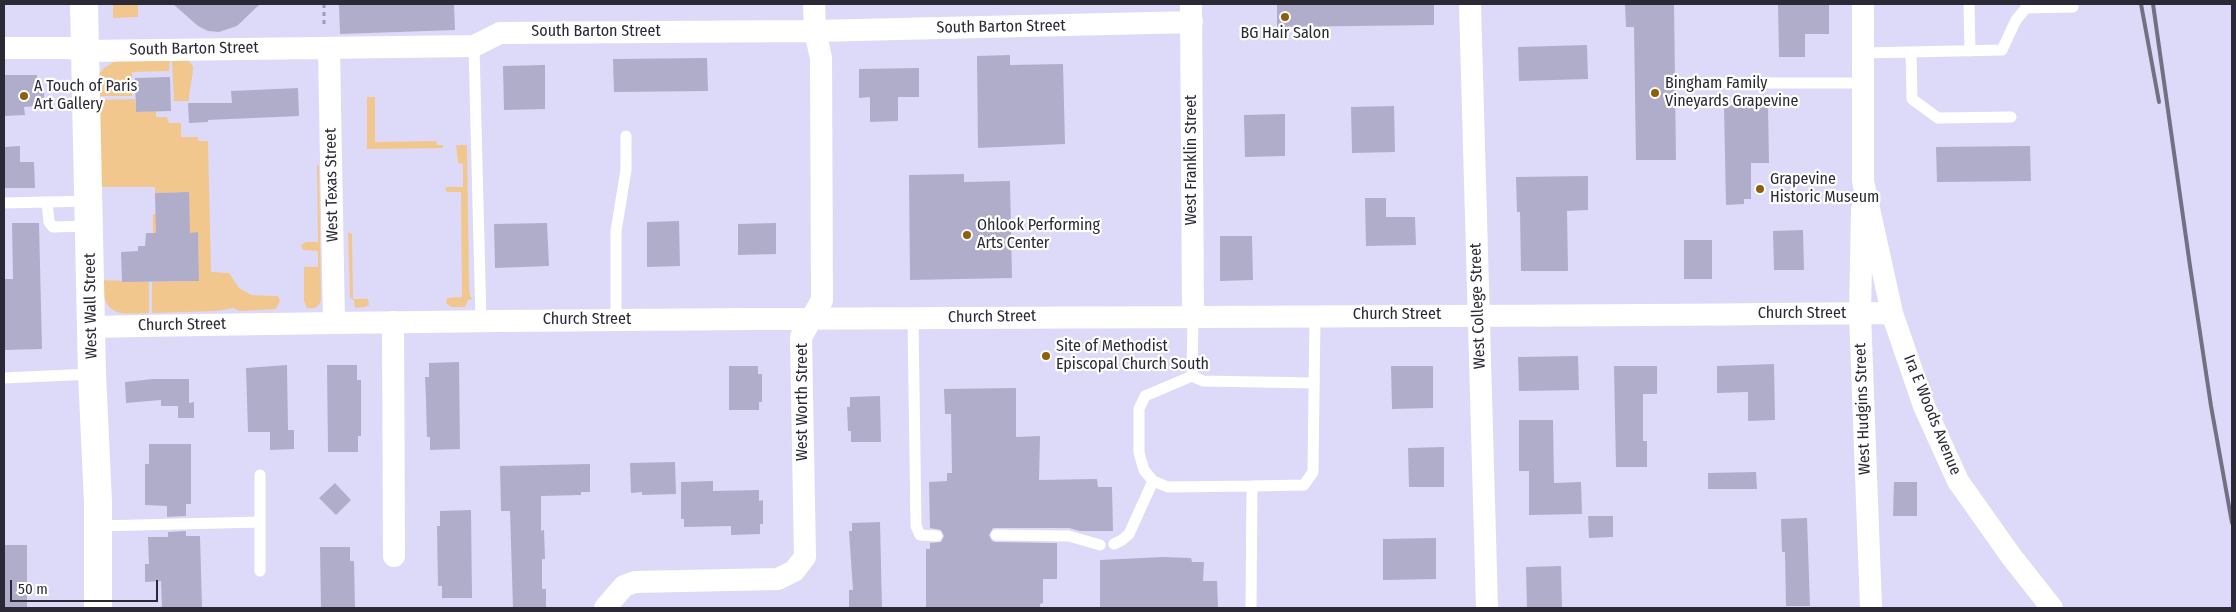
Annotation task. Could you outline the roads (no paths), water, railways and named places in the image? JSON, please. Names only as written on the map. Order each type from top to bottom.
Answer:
[{"type":"street","name":"West Wall Street","points":[[84,4],[92,374],[98,526],[98,608]]},
{"type":"street","name":"West Worth Street","points":[[605,608],[624,586],[635,582],[778,579],[794,571],[805,557],[802,337],[822,300],[821,58],[815,31],[814,4]]},
{"type":"street","name":"West College Street","points":[[1470,4],[1487,608]]},
{"type":"street","name":"West Hudgins Street","points":[[1863,4],[1863,181],[1860,314],[1871,608]]},
{"type":"street","name":"South Barton Street","points":[[4,48],[68,48],[86,51],[474,46],[500,33],[815,31],[1192,13]]},
{"type":"street","name":"West Franklin Street","points":[[1192,13],[1193,316]]},
{"type":"street","name":"West Texas Street","points":[[329,48],[334,322]]},
{"type":"street","name":"West Hudgins Street","points":[[1863,181],[1892,313]]},
{"type":"street","name":"Church Street","points":[[92,327],[334,322],[1892,313]]},
{"type":"street","name":"Ira E Woods Avenue","points":[[1892,313],[1924,406],[1958,481],[2011,556],[2052,608]]},
{"type":"street","points":[[393,322],[394,556]]},
{"type":"lane","points":[[1969,4],[1970,51]]},
{"type":"lane","points":[[1863,53],[2002,50],[2016,20],[2026,6],[2073,7]]},
{"type":"lane","points":[[474,46],[481,321]]},
{"type":"lane","points":[[1911,52],[1912,99],[1938,118],[2011,117]]},
{"type":"lane","points":[[1707,83],[1862,83]]},
{"type":"lane","points":[[616,320],[616,231],[626,170],[626,136]]},
{"type":"lane","points":[[4,203],[47,202],[90,213]]},
{"type":"lane","points":[[47,202],[49,222],[53,227],[90,213]]},
{"type":"lane","points":[[1314,315],[1314,383],[1313,472],[1304,485],[1168,487],[1153,481],[1144,470],[1139,453],[1139,409],[1146,396],[1192,376],[1203,381],[1314,383]]},
{"type":"lane","points":[[1192,376],[1193,316]]},
{"type":"lane","points":[[913,318],[916,526],[920,535],[937,536]]},
{"type":"lane","points":[[4,378],[92,374]]},
{"type":"lane","points":[[260,475],[260,571]]},
{"type":"lane","points":[[1114,544],[1128,534],[1153,481]]},
{"type":"lane","points":[[1251,608],[1252,486]]},
{"type":"lane","points":[[98,526],[260,522]]},
{"type":"lane","points":[[996,535],[1069,536],[1100,544]]},
{"type":"railway","points":[[2141,4],[2159,102]]},
{"type":"railway","points":[[2153,4],[2211,406],[2232,523]]},
{"type":"place","name":"BG Hair Salon","points":[[1285,17]]},
{"type":"place","name":"Bingham Family Vineyards Grapevine","points":[[1655,93]]},
{"type":"place","name":"A Touch of Paris Art Gallery","points":[[24,96]]},
{"type":"place","name":"Grapevine Historic Museum","points":[[1760,189]]},
{"type":"place","name":"Ohlook Performing Arts Center","points":[[967,235]]},
{"type":"place","name":"Site of Methodist Episcopal Church South","points":[[1046,356]]}]
